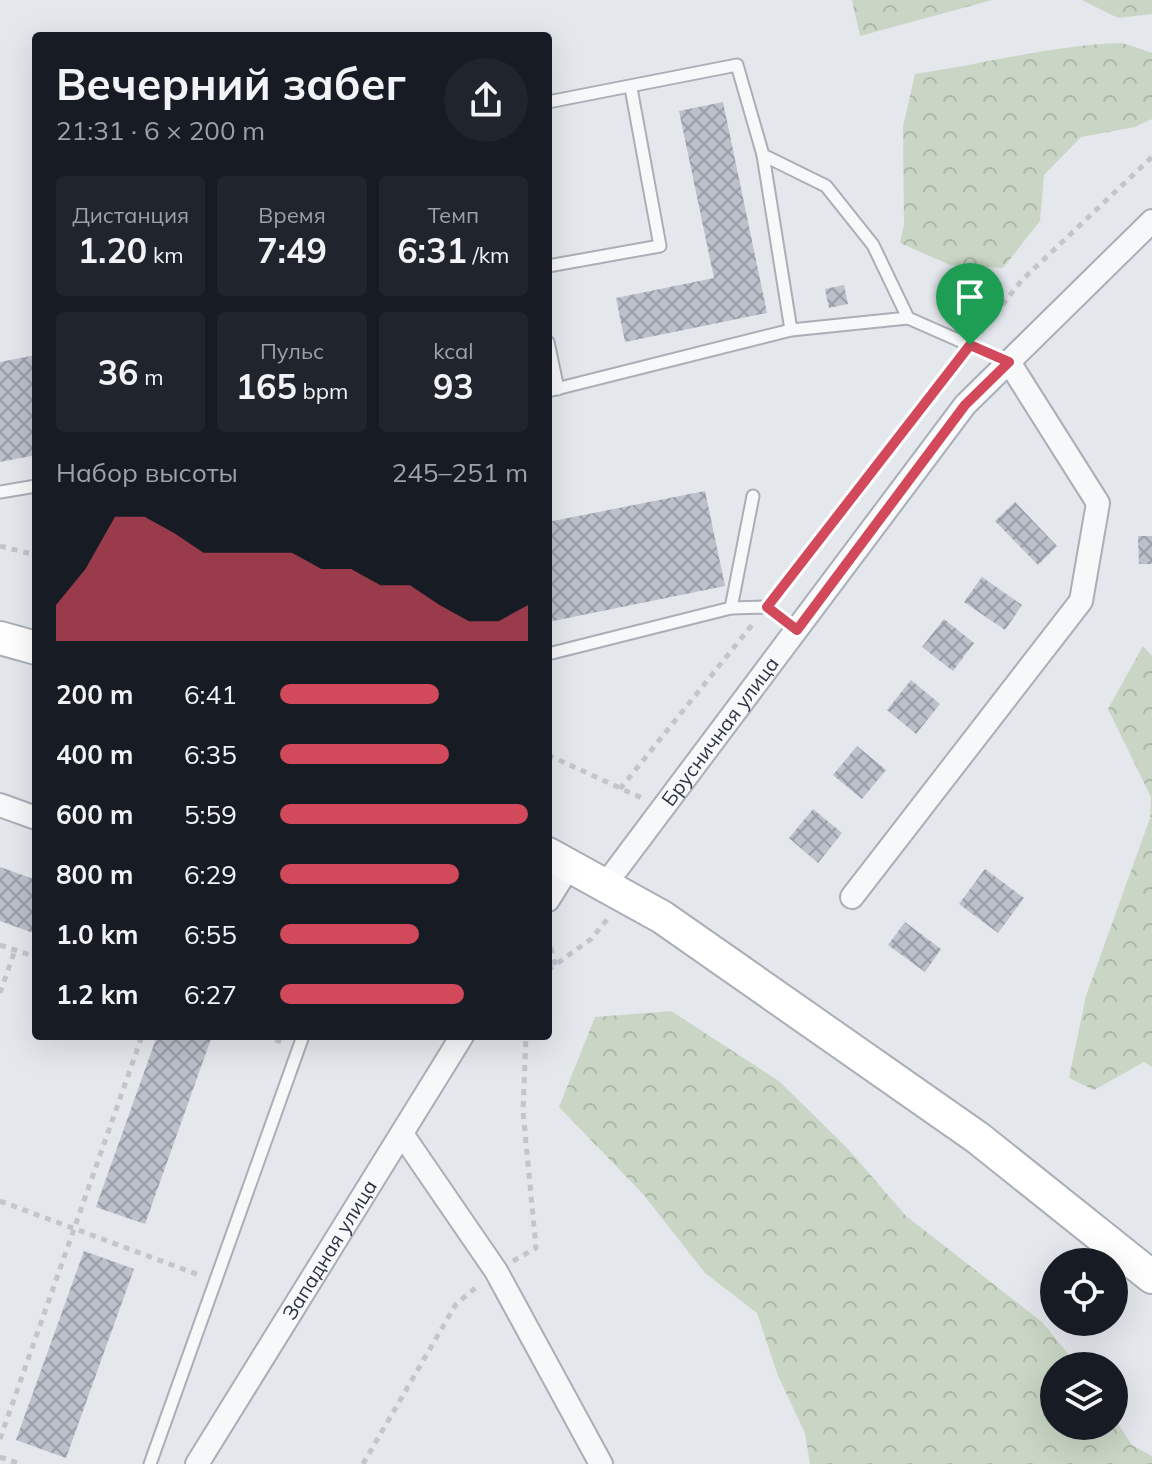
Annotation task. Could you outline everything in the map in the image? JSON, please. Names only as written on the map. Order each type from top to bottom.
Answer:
[{"type":"street","name":"Брусничная улица","points":[[615,891],[663,808],[965,405],[1152,221]]},
{"type":"street","points":[[852,897],[1081,601],[1098,503],[1009,362]]},
{"type":"street","points":[[0,638],[32,647]]},
{"type":"street","points":[[0,805],[32,817]]},
{"type":"street","points":[[552,885],[559,860],[662,917],[978,1138],[1152,1277]]},
{"type":"street","name":"Западная улица","points":[[197,1464],[460,1040]]},
{"type":"street","points":[[402,1134],[496,1271],[601,1464]]},
{"type":"lane","points":[[552,101],[737,65],[763,155],[791,330]]},
{"type":"lane","points":[[552,265],[660,246],[631,88]]},
{"type":"lane","points":[[763,155],[826,186],[873,245],[908,318]]},
{"type":"lane","points":[[553,390],[791,330],[908,318],[1009,362]]},
{"type":"lane","points":[[0,492],[32,487]]},
{"type":"lane","points":[[731,608],[753,496]]},
{"type":"lane","points":[[552,653],[731,608],[767,607],[797,630]]},
{"type":"lane","points":[[150,1464],[302,1040]]},
{"type":"path","points":[[620,789],[767,607],[1022,280],[1152,157]]},
{"type":"path","points":[[0,546],[32,554]]},
{"type":"path","points":[[552,757],[663,808]]},
{"type":"path","points":[[552,967],[591,939],[615,891]]},
{"type":"path","points":[[0,945],[32,956]]},
{"type":"path","points":[[0,993],[15,950]]},
{"type":"path","points":[[552,953],[555,965]]},
{"type":"path","points":[[0,1439],[141,1040]]},
{"type":"path","points":[[0,1201],[215,1281]]},
{"type":"path","points":[[0,1457],[20,1464]]},
{"type":"green space","points":[[852,0],[992,0],[860,36]]},
{"type":"green space","points":[[1082,0],[1152,0],[1152,14],[1118,18]]},
{"type":"green space","points":[[1122,43],[1152,53],[1152,119],[1135,127],[1081,137],[1044,175],[1040,221],[1003,268],[950,265],[900,243],[904,225],[903,127],[915,74],[1044,51]]},
{"type":"green space","points":[[1143,646],[1152,656],[1152,1067],[1144,1062],[1094,1090],[1069,1078],[1086,996],[1150,818],[1151,797],[1108,709]]},
{"type":"green space","points":[[671,1011],[779,1081],[848,1149],[906,1216],[1040,1320],[1040,1336],[1053,1336],[1067,1352],[1040,1352],[1040,1440],[1128,1439],[1132,1445],[1152,1456],[1152,1464],[810,1464],[805,1433],[778,1376],[757,1313],[705,1273],[643,1194],[559,1107],[595,1017]]},
{"type":"building","points":[[723,102],[767,313],[625,342],[616,298],[714,278],[679,111]]},
{"type":"building","points":[[844,285],[848,304],[829,308],[825,289]]},
{"type":"building","points":[[32,356],[32,456],[0,462],[0,362]]},
{"type":"building","points":[[705,491],[725,586],[552,621],[552,521]]},
{"type":"building","points":[[1015,502],[1057,546],[1038,565],[995,521]]},
{"type":"building","points":[[1138,536],[1152,536],[1152,564],[1139,564]]},
{"type":"building","points":[[982,577],[1022,605],[1005,630],[964,602]]},
{"type":"building","points":[[944,619],[974,643],[953,671],[922,647]]},
{"type":"building","points":[[911,680],[940,704],[916,734],[887,710]]},
{"type":"building","points":[[857,746],[886,770],[862,799],[833,775]]},
{"type":"building","points":[[813,809],[842,833],[818,863],[789,838]]},
{"type":"building","points":[[0,867],[32,879],[32,933],[0,921]]},
{"type":"building","points":[[985,869],[1024,898],[998,933],[959,904]]},
{"type":"building","points":[[905,922],[941,949],[925,972],[888,945]]},
{"type":"building","points":[[156,1040],[211,1040],[145,1224],[96,1207]]},
{"type":"building","points":[[84,1251],[134,1269],[66,1458],[16,1440]]},
{"type":"route","points":[[970,345],[1009,362],[965,405],[797,630],[767,607],[970,345]]}]
